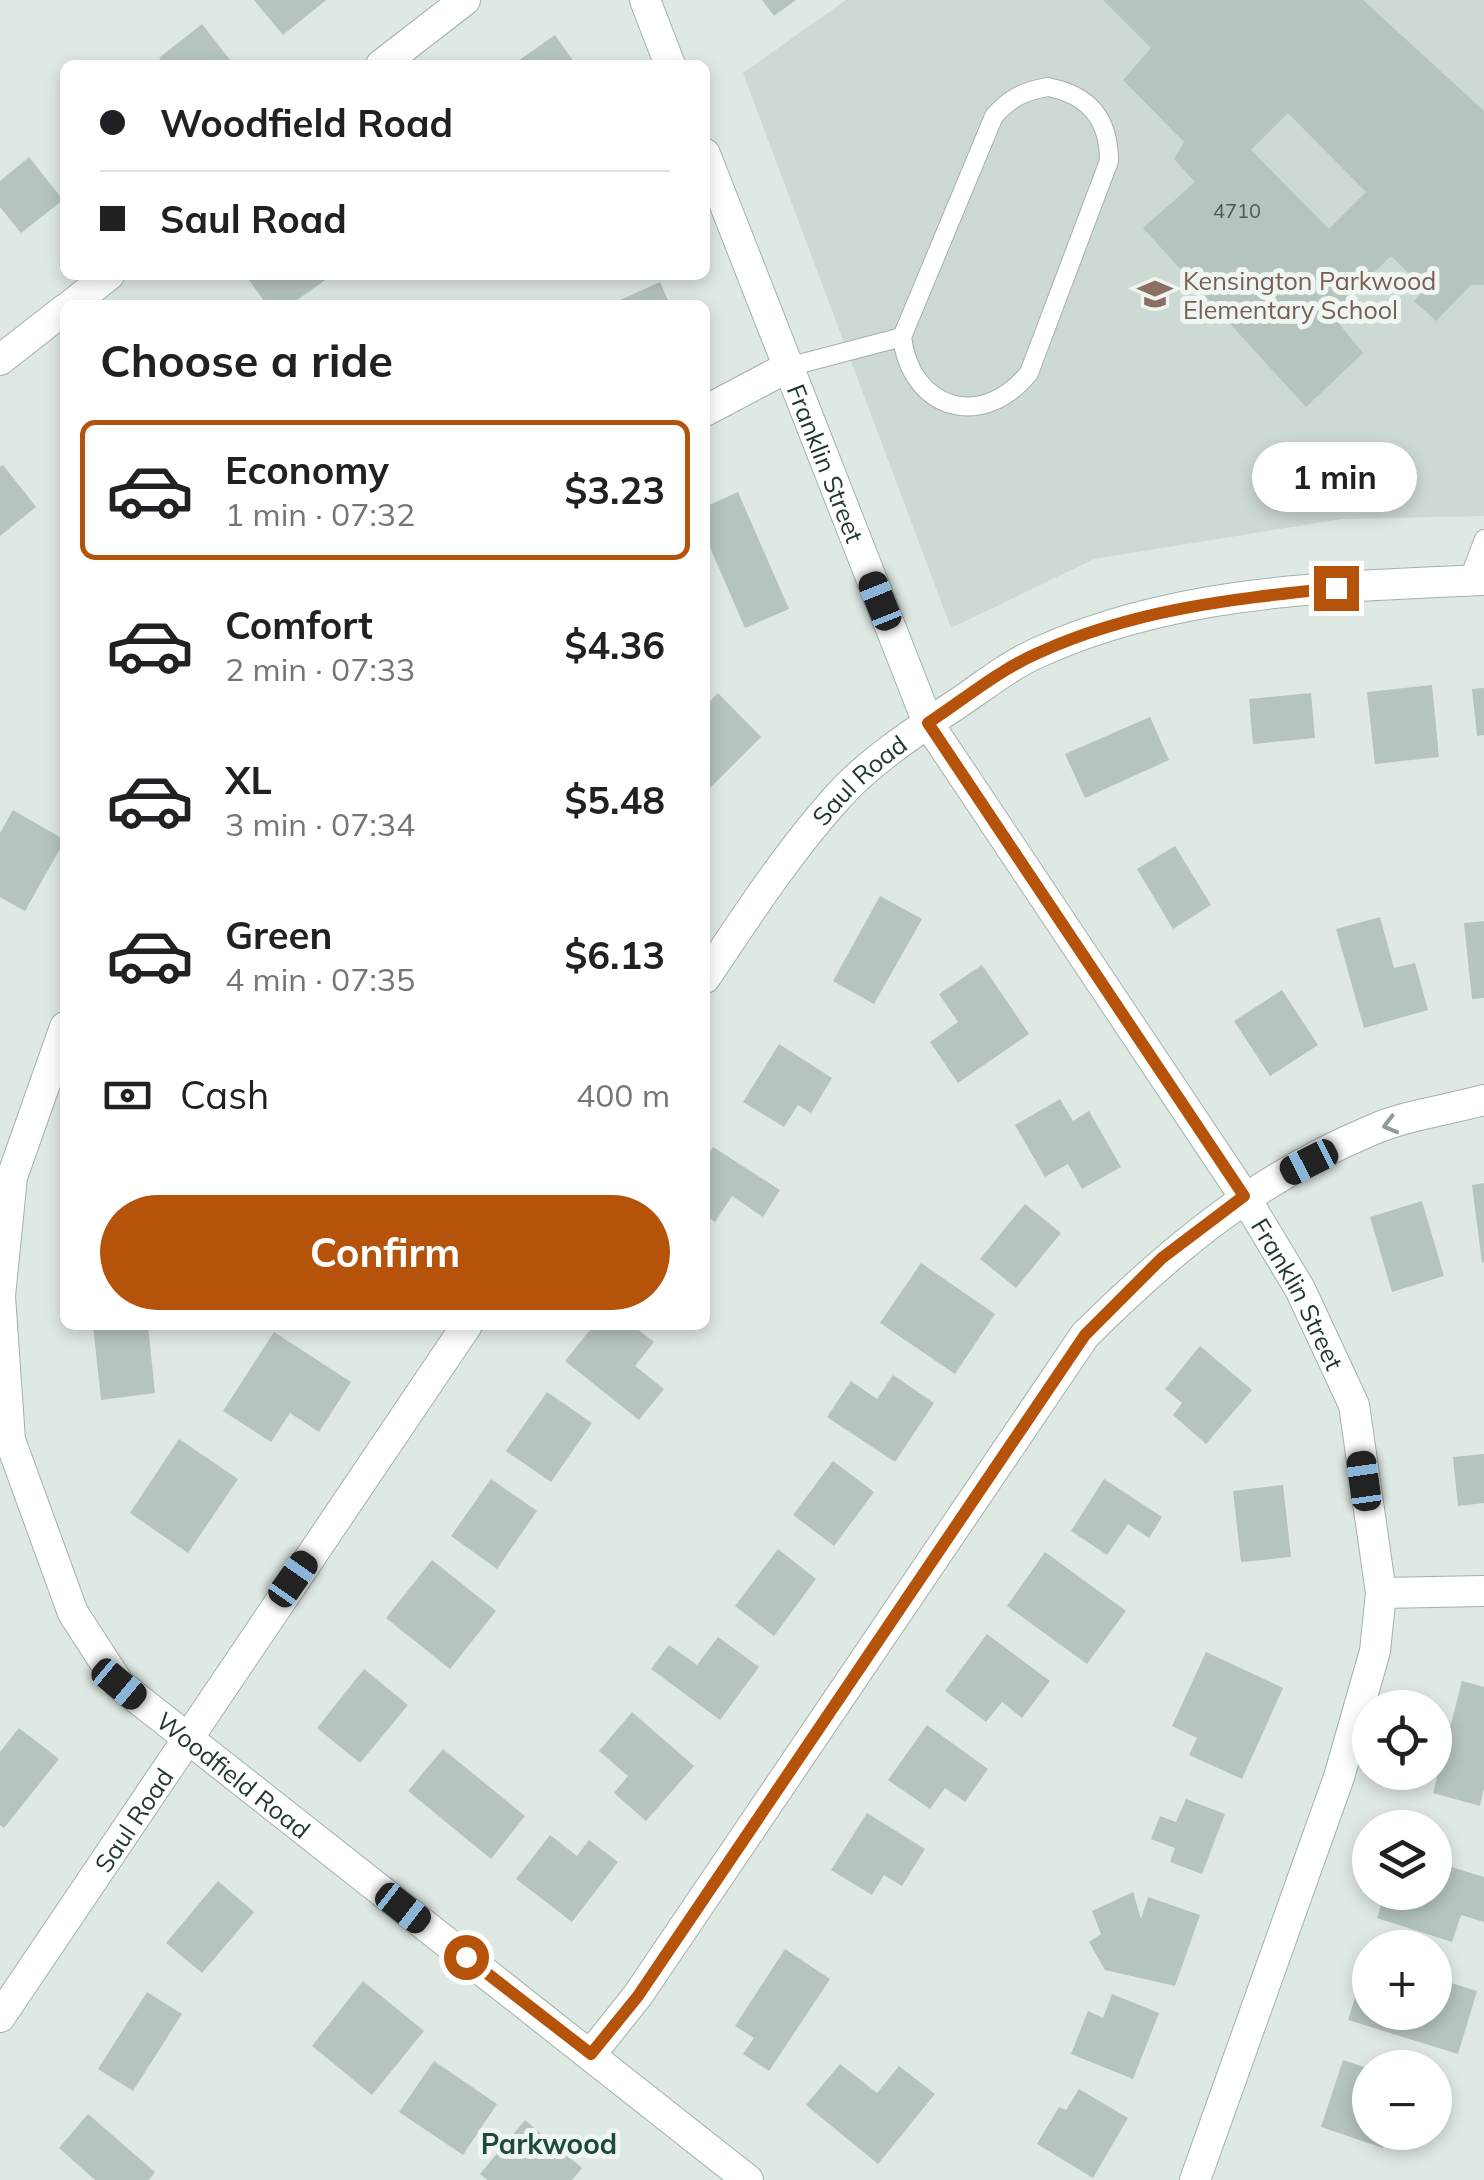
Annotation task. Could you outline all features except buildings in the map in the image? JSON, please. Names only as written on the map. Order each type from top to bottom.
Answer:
[{"type":"street","points":[[387,60],[464,0]]},
{"type":"street","points":[[645,0],[668,60]]},
{"type":"street","name":"Franklin Street","points":[[710,167],[928,723],[1244,1196],[1300,1289],[1354,1406],[1381,1594],[1375,1651],[1339,1777],[1195,2180]]},
{"type":"street","points":[[77,300],[103,280]]},
{"type":"street","points":[[0,360],[60,313]]},
{"type":"street","points":[[710,408],[788,367]]},
{"type":"street","name":"Saul Road","points":[[710,971],[775,876],[837,796],[928,723],[1035,654],[1136,616],[1245,597],[1476,581]]},
{"type":"street","name":"Woodfield Road","points":[[60,1041],[12,1176],[0,1296],[10,1440],[73,1612],[119,1684],[748,2180]]},
{"type":"street","points":[[591,2054],[638,1996],[1085,1335],[1162,1258],[1244,1196],[1374,1129],[1484,1100]]},
{"type":"street","name":"Saul Road","points":[[0,2017],[144,1808],[184,1738],[464,1330]]},
{"type":"street","points":[[1381,1594],[1484,1591]]},
{"type":"lane","points":[[1038,88],[1070,91],[1088,103],[1106,130],[1109,161],[1028,373],[1014,390],[995,402],[951,404],[931,395],[915,379],[905,359],[902,337],[994,116],[1008,100],[1038,88]]},
{"type":"lane","points":[[788,367],[902,337]]},
{"type":"lane","points":[[1476,581],[1484,539]]},
{"type":"shaded area","name":"Kensington Parkwood Elementary School","points":[[846,0],[1484,0],[1484,516],[1342,519],[1094,559],[951,628],[743,73]]},
{"type":"place","name":"Kensington Parkwood Elementary School","points":[[1155,294]]},
{"type":"district","name":"Parkwood","points":[[549,2143]]},
{"type":"route","points":[[466,1957],[591,2054],[638,1996],[1085,1335],[1162,1258],[1244,1196],[928,723],[1035,654],[1136,616],[1208,601],[1336,588]]}]
